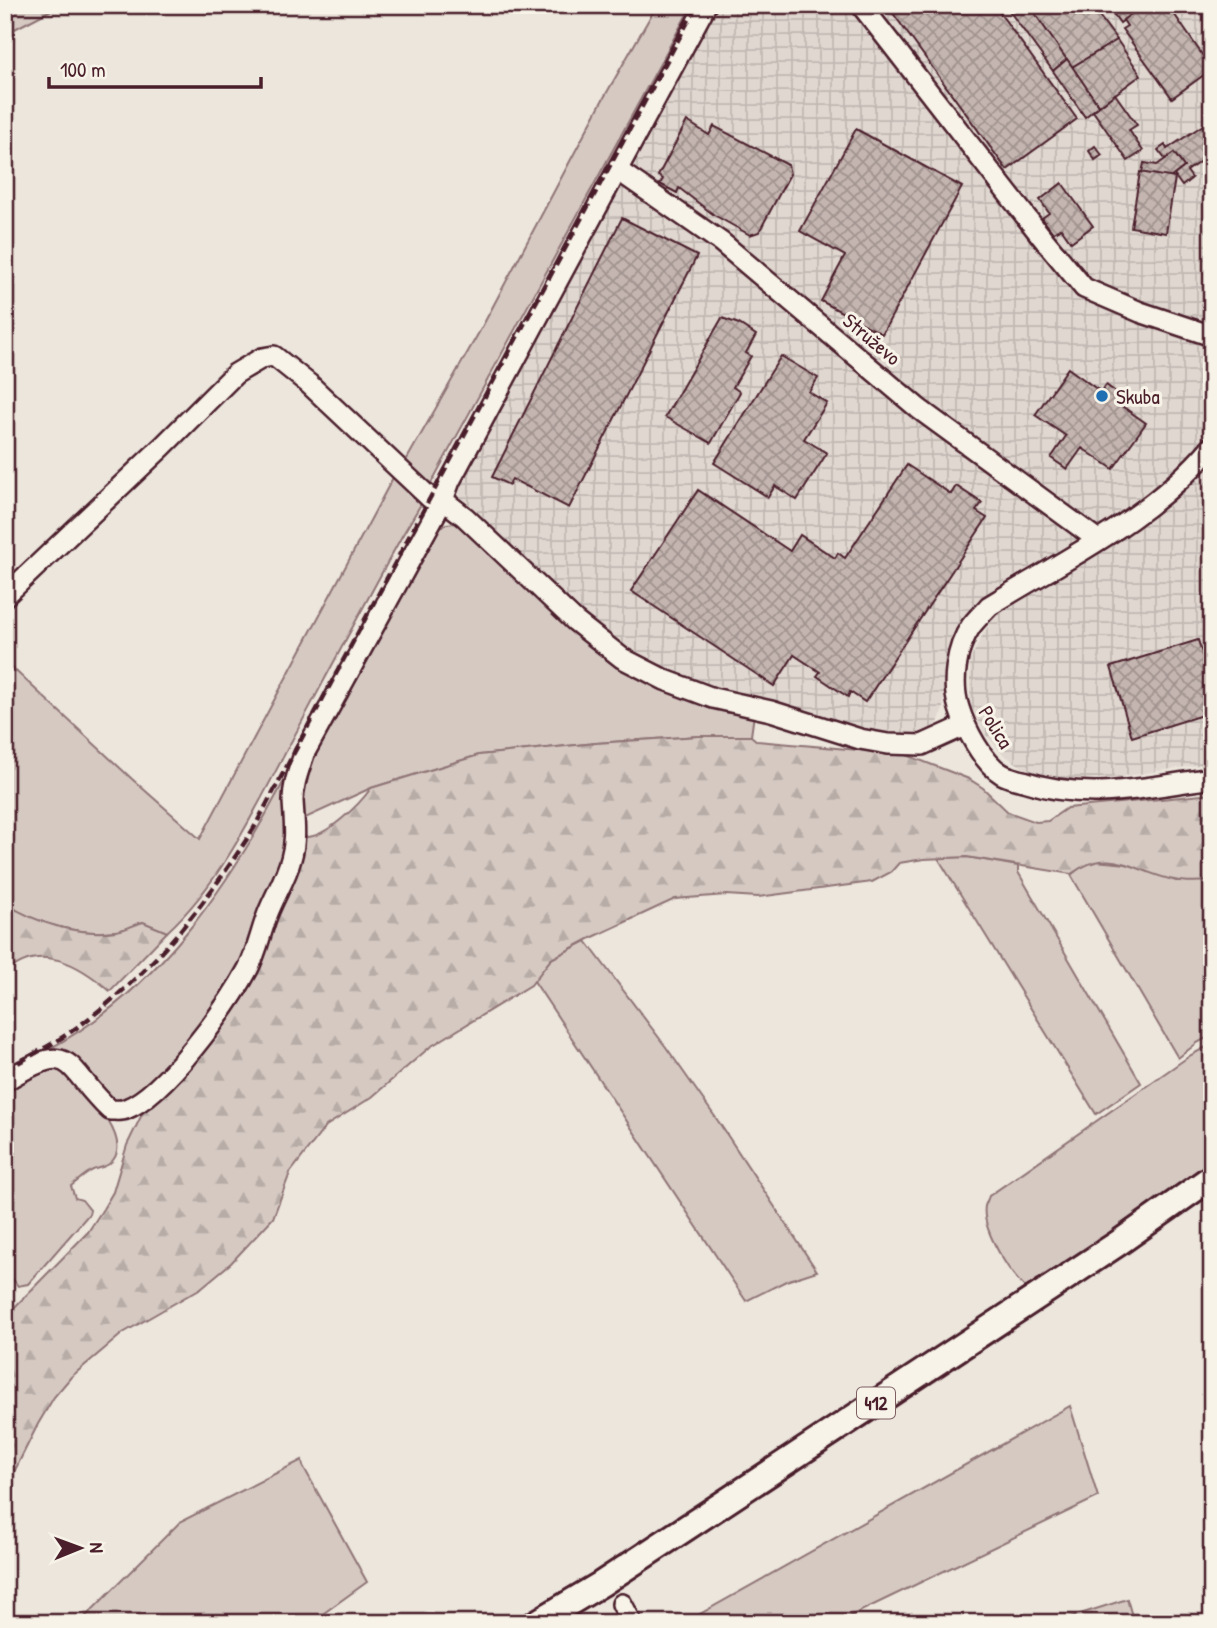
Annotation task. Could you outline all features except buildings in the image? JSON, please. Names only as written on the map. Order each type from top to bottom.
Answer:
[{"type":"main road","name":"412","points":[[536,1623],[601,1584],[1016,1311],[1212,1177]]},
{"type":"street","points":[[5,1081],[33,1063],[49,1058],[62,1059],[77,1070],[87,1086],[110,1110],[124,1110],[141,1101],[158,1086],[199,1041],[249,967],[268,912],[290,862],[296,839],[293,799],[304,754],[443,500],[456,469],[619,171],[706,5]]},
{"type":"street","points":[[861,5],[1084,288],[1140,312],[1212,336]]},
{"type":"street","name":"Struževo","points":[[619,171],[721,242],[919,409],[1098,540]]},
{"type":"street","points":[[5,596],[235,374],[262,358],[274,356],[430,498],[443,500],[466,517],[575,621],[622,658],[664,680],[713,698],[771,711],[860,739],[888,744],[922,745],[964,726]]},
{"type":"street","name":"Polica","points":[[1212,446],[1175,487],[1156,502],[989,606],[971,627],[961,649],[955,674],[957,703],[964,726],[982,753],[1001,774],[1043,787],[1096,793],[1212,778]]},
{"type":"street","points":[[622,1604],[632,1623]]},
{"type":"shaded area","points":[[712,5],[1212,5],[1212,432],[1152,492],[1114,520],[1000,584],[963,620],[954,630],[946,654],[943,709],[938,723],[926,732],[908,737],[825,719],[675,678],[614,645],[461,502],[458,485]]},
{"type":"shaded area","points":[[1212,463],[1212,763],[1106,779],[1066,779],[1027,770],[1004,755],[985,734],[970,704],[970,660],[998,612],[1013,600],[1145,524]]},
{"type":"green space","points":[[5,5],[61,5],[5,34]]},
{"type":"green space","points":[[657,5],[692,5],[428,489],[403,466],[482,327],[602,101]]},
{"type":"green space","points":[[396,472],[424,499],[236,844],[221,868],[186,912],[167,932],[143,922],[119,930],[88,932],[44,922],[5,903],[5,661],[200,839]]},
{"type":"green space","points":[[446,524],[462,524],[575,626],[754,714],[751,736],[699,736],[596,743],[479,755],[371,788],[301,820],[300,779],[432,532]]},
{"type":"green space","points":[[699,736],[751,736],[757,741],[904,754],[969,779],[983,788],[1008,812],[1036,822],[1048,821],[1067,808],[1212,794],[1212,881],[1179,881],[1111,861],[1086,865],[1071,874],[967,857],[924,859],[899,863],[891,872],[872,882],[758,897],[726,895],[675,899],[589,939],[551,959],[531,985],[430,1047],[372,1097],[326,1126],[290,1173],[273,1218],[231,1263],[201,1288],[123,1333],[71,1377],[54,1397],[38,1424],[5,1490],[5,1317],[88,1232],[103,1209],[113,1192],[127,1145],[147,1104],[200,1046],[304,837],[332,827],[359,803],[371,788],[479,755]]},
{"type":"green space","points":[[287,775],[290,777],[291,840],[232,986],[151,1085],[123,1100],[111,1101],[45,1051],[85,1027],[122,999],[156,967],[187,932],[241,856]]},
{"type":"green space","points":[[967,857],[1018,866],[1018,872],[1141,1083],[1096,1114],[938,858]]},
{"type":"green space","points":[[1095,861],[1128,864],[1176,881],[1212,881],[1212,1035],[1178,1058],[1071,875],[1086,863]]},
{"type":"green space","points":[[5,903],[31,917],[73,930],[116,931],[143,922],[167,932],[110,991],[86,973],[60,960],[32,959],[18,964],[5,974]]},
{"type":"green space","points":[[586,941],[718,1121],[817,1271],[786,1281],[746,1301],[534,981],[551,959]]},
{"type":"green space","points":[[1212,1044],[1212,1163],[1153,1208],[1028,1290],[1006,1264],[992,1239],[985,1216],[989,1196],[1191,1055]]},
{"type":"green space","points":[[62,1066],[92,1098],[112,1127],[117,1141],[116,1154],[109,1164],[90,1172],[71,1186],[75,1198],[82,1200],[90,1210],[89,1214],[28,1284],[18,1286],[5,1269],[5,1086],[27,1072]]},
{"type":"green space","points":[[1070,1406],[1098,1497],[836,1623],[684,1623]]},
{"type":"green space","points":[[302,1460],[367,1582],[310,1623],[79,1623],[180,1522]]},
{"type":"green space","points":[[1127,1599],[1134,1623],[1052,1623]]},
{"type":"railway","points":[[5,1070],[70,1032],[131,983],[176,936],[254,828],[697,5]]},
{"type":"place","name":"Skuba","points":[[1102,396]]}]
